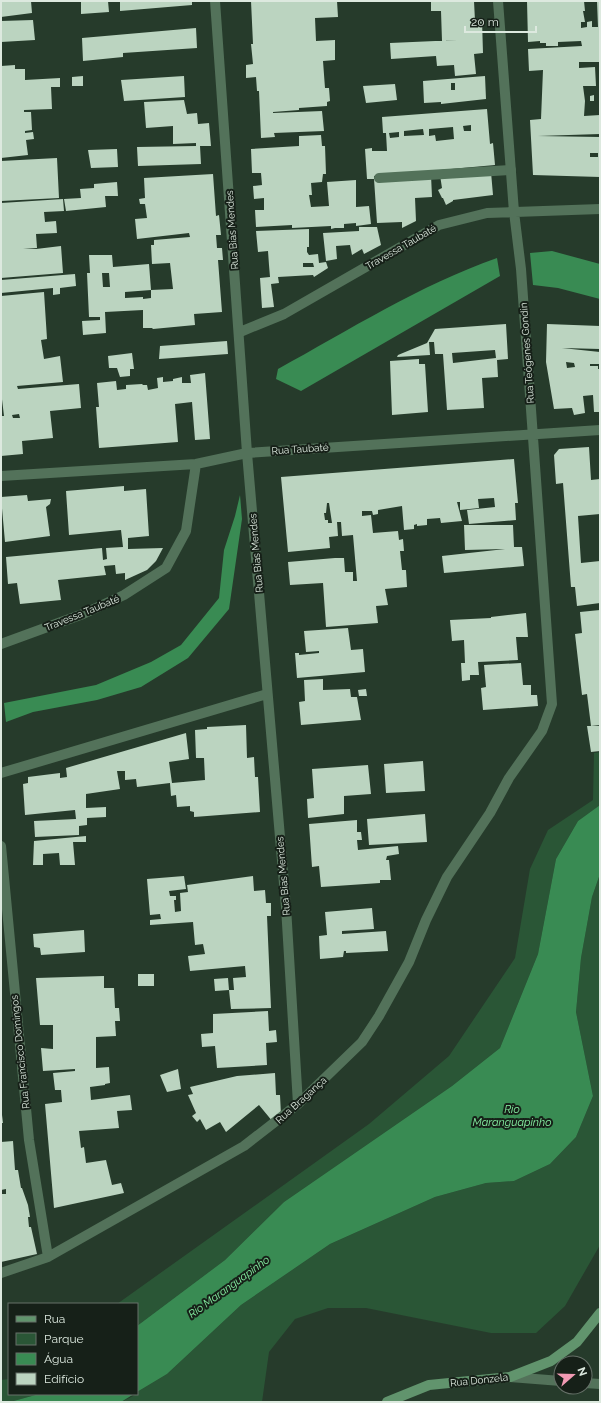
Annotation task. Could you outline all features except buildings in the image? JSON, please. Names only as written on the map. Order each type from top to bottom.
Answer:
[{"type":"main road","name":"Rua Donzela","points":[[387,1402],[429,1385],[510,1377],[551,1361],[577,1342],[600,1313]]},
{"type":"street","name":"Rua Bias Mendes","points":[[215,1],[248,453],[286,908],[298,1104]]},
{"type":"street","name":"Rua Teógenes Gondin","points":[[498,1],[514,212],[522,269],[532,434],[552,704]]},
{"type":"street","points":[[379,178],[511,170]]},
{"type":"street","name":"Travessa Taubaté","points":[[240,332],[284,314],[439,224],[487,213],[600,209]]},
{"type":"street","name":"Rua Taubaté","points":[[1,476],[196,464],[248,453],[600,430]]},
{"type":"street","name":"Travessa Taubaté","points":[[1,644],[83,614],[124,595],[166,568],[186,531],[196,464]]},
{"type":"street","points":[[1,774],[267,694]]},
{"type":"street","name":"Rua Bragança","points":[[1,1273],[48,1257],[244,1146],[298,1104],[362,1042],[379,1016],[409,962],[426,920],[447,877],[490,812],[509,778],[542,731],[552,704]]},
{"type":"street","name":"Rua Francisco Domingos","points":[[1,846],[29,1140],[48,1257]]},
{"type":"street","points":[[510,1377],[553,1380]]},
{"type":"green space","points":[[600,752],[600,805],[578,821],[556,859],[538,954],[500,1048],[452,1086],[284,1202],[225,1260],[138,1325],[138,1303],[118,1303],[369,1124],[449,1056],[515,958],[530,869],[548,830],[593,800],[594,753]]},
{"type":"green space","points":[[600,874],[600,1245],[565,1306],[536,1333],[491,1333],[366,1308],[328,1308],[295,1319],[269,1352],[262,1402],[121,1402],[138,1395],[138,1391],[167,1374],[241,1305],[330,1244],[435,1197],[486,1183],[514,1181],[550,1164],[576,1137],[593,1096],[576,1012],[581,958],[592,897]]},
{"type":"green space","points":[[8,1379],[8,1395],[35,1395],[10,1402],[1,1402],[1,1380]]},
{"type":"water","points":[[552,251],[600,264],[600,299],[558,288],[533,285],[530,253]]},
{"type":"water","points":[[497,258],[500,276],[301,391],[276,379],[278,369],[385,309],[440,281]]},
{"type":"water","points":[[240,495],[242,519],[229,609],[188,658],[141,687],[97,700],[33,712],[6,722],[4,703],[96,685],[151,662],[181,645],[219,598],[224,550]]},
{"type":"water","name":"Rio Maranguapinho","points":[[600,805],[600,874],[592,897],[581,958],[576,1012],[593,1096],[576,1137],[550,1164],[514,1181],[486,1183],[435,1197],[330,1244],[241,1305],[167,1374],[138,1391],[138,1325],[225,1260],[284,1202],[452,1086],[500,1048],[538,954],[556,859],[578,821]]},
{"type":"water","points":[[35,1395],[132,1395],[121,1402],[10,1402]]}]
